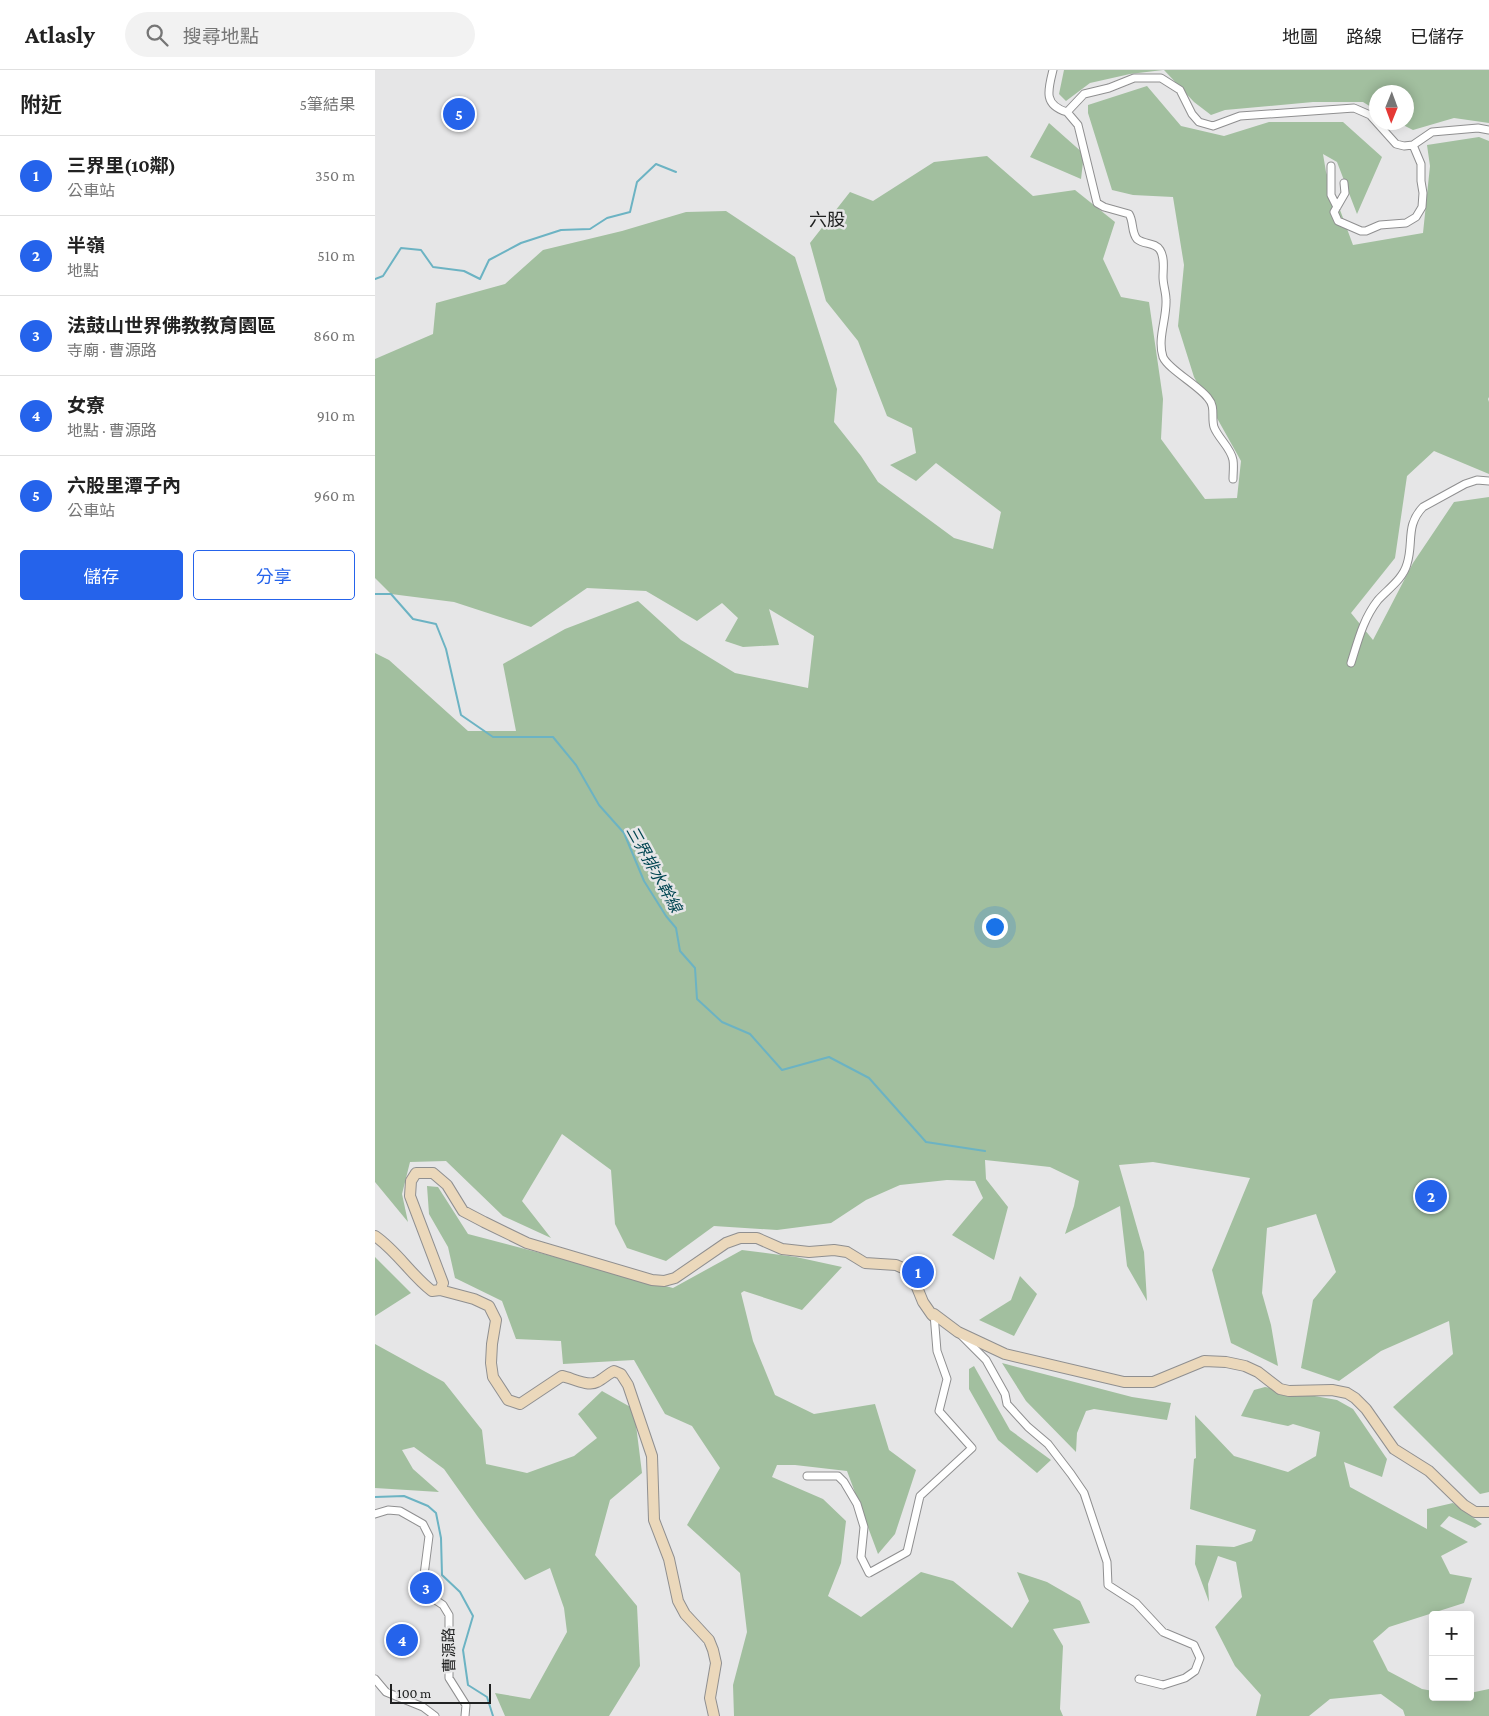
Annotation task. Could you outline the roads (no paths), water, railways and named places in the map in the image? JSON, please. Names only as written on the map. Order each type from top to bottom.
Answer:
[{"type":"street","points":[[1053,70],[1048,87],[1049,99],[1056,108],[1067,112],[1078,125],[1097,203],[1104,207],[1129,214],[1133,221],[1132,226],[1136,237],[1140,241],[1154,244],[1160,250],[1163,258],[1163,279],[1166,299],[1166,315],[1161,339],[1163,356],[1168,364],[1198,386],[1210,399],[1213,409],[1213,426],[1233,458],[1233,479]]},
{"type":"street","points":[[1067,112],[1084,94],[1109,88],[1134,78],[1161,78],[1180,90],[1192,114],[1199,122],[1213,126],[1240,116],[1354,108],[1370,115],[1396,144],[1405,146],[1413,145],[1431,132],[1478,128],[1489,130]]},
{"type":"street","points":[[1344,183],[1345,192],[1335,212],[1338,221],[1361,231],[1366,231],[1380,225],[1406,223],[1416,217],[1422,207],[1421,164],[1413,145]]},
{"type":"street","points":[[1331,166],[1331,195],[1337,207]]},
{"type":"street","points":[[1351,663],[1364,622],[1378,601],[1407,567],[1411,530],[1418,512],[1423,506],[1465,484],[1477,480],[1489,481]]},
{"type":"street","points":[[440,1290],[443,1283],[417,1219],[410,1196],[411,1181],[417,1173],[433,1173],[447,1185],[463,1210],[527,1242],[652,1280],[664,1281],[675,1278],[726,1243],[740,1238],[757,1238],[782,1249],[809,1252],[834,1250],[847,1252],[865,1263],[896,1265],[905,1269],[914,1280],[923,1302],[932,1314],[958,1332],[986,1360],[1005,1394],[1007,1404],[1027,1427],[1048,1444],[1084,1494],[1107,1562],[1108,1585],[1136,1603],[1163,1632],[1194,1646],[1200,1658],[1195,1671],[1185,1678],[1163,1685],[1139,1680]]},
{"type":"street","points":[[375,1236],[386,1244],[432,1291],[440,1290],[474,1299],[489,1306],[496,1320],[492,1344],[491,1363],[493,1377],[509,1400],[520,1404],[562,1376],[595,1384],[607,1374],[615,1371],[625,1379],[636,1404],[652,1456],[654,1520],[669,1559],[679,1601],[685,1614],[709,1640],[713,1650],[716,1663],[710,1698],[714,1716]]},
{"type":"street","points":[[807,1476],[838,1476],[845,1482],[857,1504],[864,1527],[861,1557],[869,1573],[907,1552],[920,1496],[972,1448],[939,1411],[947,1379],[937,1351],[933,1314]]},
{"type":"street","points":[[958,1332],[1005,1354],[1124,1382],[1153,1382],[1204,1361],[1226,1362],[1245,1366],[1257,1372],[1280,1389],[1289,1391],[1332,1390],[1347,1393],[1366,1409],[1394,1449],[1429,1471],[1464,1505],[1475,1512],[1489,1512]]},
{"type":"street","name":"曹源路","points":[[375,1514],[388,1510],[400,1511],[423,1524],[429,1536],[424,1575],[426,1591],[443,1605],[449,1615],[449,1678],[466,1705],[465,1716]]},
{"type":"street","points":[[375,1679],[386,1692],[423,1707],[435,1716]]},
{"type":"waterway","points":[[375,279],[383,276],[401,248],[421,250],[433,267],[464,271],[480,279],[489,260],[521,243],[561,230],[590,229],[607,218],[630,212],[637,182],[656,164],[676,172]]},
{"type":"waterway","name":"三界排水幹線","points":[[375,594],[391,594],[413,619],[436,624],[446,649],[461,715],[493,737],[553,737],[576,765],[599,805],[624,833],[644,881],[666,916],[676,928],[680,951],[695,968],[697,999],[722,1022],[750,1034],[782,1070],[829,1057],[869,1078],[926,1142],[985,1151]]},
{"type":"waterway","points":[[375,1497],[404,1496],[428,1506],[436,1513],[441,1538],[442,1575],[460,1592],[473,1616],[463,1650],[468,1685],[487,1697],[493,1716]]},
{"type":"place","name":"六股里潭子內","points":[[459,114]]},
{"type":"place","name":"半嶺","points":[[1431,1196]]},
{"type":"place","name":"三界里(10鄰)","points":[[918,1272]]},
{"type":"place","name":"法鼓山世界佛教教育園區","points":[[426,1588]]},
{"type":"place","name":"女寮","points":[[402,1640]]},
{"type":"district","name":"六股","points":[[827,220]]}]
